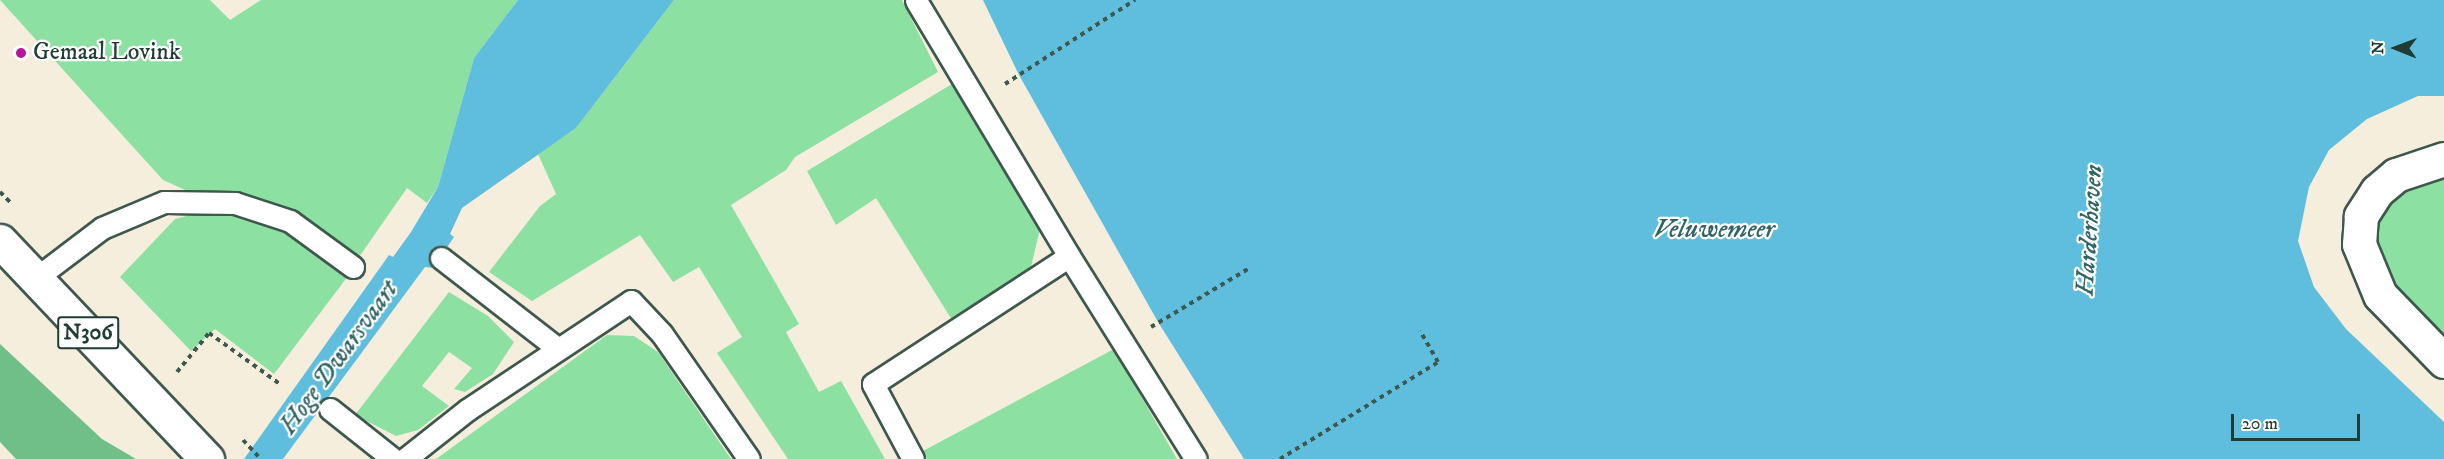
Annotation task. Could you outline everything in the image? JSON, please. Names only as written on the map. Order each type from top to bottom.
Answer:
[{"type":"main road","points":[[2444,159],[2396,175],[2377,191],[2361,216],[2359,244],[2380,295],[2444,361]]},
{"type":"main road","name":"N306","points":[[0,241],[207,459]]},
{"type":"lane","points":[[916,0],[1069,256],[1196,459]]},
{"type":"lane","points":[[36,278],[102,228],[164,202],[235,203],[290,221],[353,267]]},
{"type":"lane","points":[[913,459],[873,384],[1069,256]]},
{"type":"lane","points":[[441,258],[557,348]]},
{"type":"lane","points":[[405,459],[557,348],[631,301],[662,334],[749,459]]},
{"type":"lane","points":[[330,409],[393,459]]},
{"type":"path","points":[[977,99],[1135,0]]},
{"type":"path","points":[[1123,342],[1248,269]]},
{"type":"path","points":[[1280,459],[1438,362],[1420,331]]},
{"type":"path","points":[[177,373],[209,333],[280,384]]},
{"type":"green space","points":[[0,0],[210,0],[230,20],[261,0],[518,0],[474,58],[438,187],[427,203],[407,188],[357,260],[301,214],[253,197],[192,193],[163,180]]},
{"type":"green space","points":[[674,0],[902,0],[938,72],[795,157],[786,170],[731,205],[799,324],[786,332],[819,392],[841,381],[885,459],[788,459],[717,353],[742,337],[699,267],[673,282],[640,235],[532,301],[489,272],[540,206],[556,194],[538,154],[576,128]]},
{"type":"green space","points":[[952,84],[1040,229],[1029,275],[952,320],[876,198],[836,225],[807,171]]},
{"type":"green space","points":[[2444,169],[2444,341],[2390,286],[2378,259],[2376,222],[2395,189]]},
{"type":"green space","points":[[202,212],[267,220],[348,276],[274,374],[215,329],[191,351],[120,277],[175,219]]},
{"type":"green space","points":[[449,292],[488,316],[514,342],[493,374],[465,392],[454,389],[472,368],[449,352],[422,386],[449,406],[418,430],[396,436],[355,415]]},
{"type":"green space","points":[[607,335],[634,336],[658,352],[731,459],[436,459]]},
{"type":"green space","points":[[0,344],[102,439],[136,459],[16,459],[0,442]]},
{"type":"green space","points":[[1114,349],[1177,459],[927,459],[923,451]]},
{"type":"water","name":"Hoge Dwarsvaart","points":[[518,0],[674,0],[576,128],[462,208],[450,234],[454,237],[433,268],[425,267],[283,459],[244,459],[389,255],[393,257],[411,232],[438,187],[474,58]]},
{"type":"water","name":"Veluwemeer","points":[[983,0],[2444,0],[2444,96],[2418,96],[2367,119],[2329,150],[2309,187],[2298,241],[2314,287],[2346,329],[2444,422],[2444,459],[1244,459],[1158,322],[1019,75]]},
{"type":"place","name":"Gemaal Lovink","points":[[21,53]]},
{"type":"water label","name":"Harderhaven","points":[[2090,230]]}]
